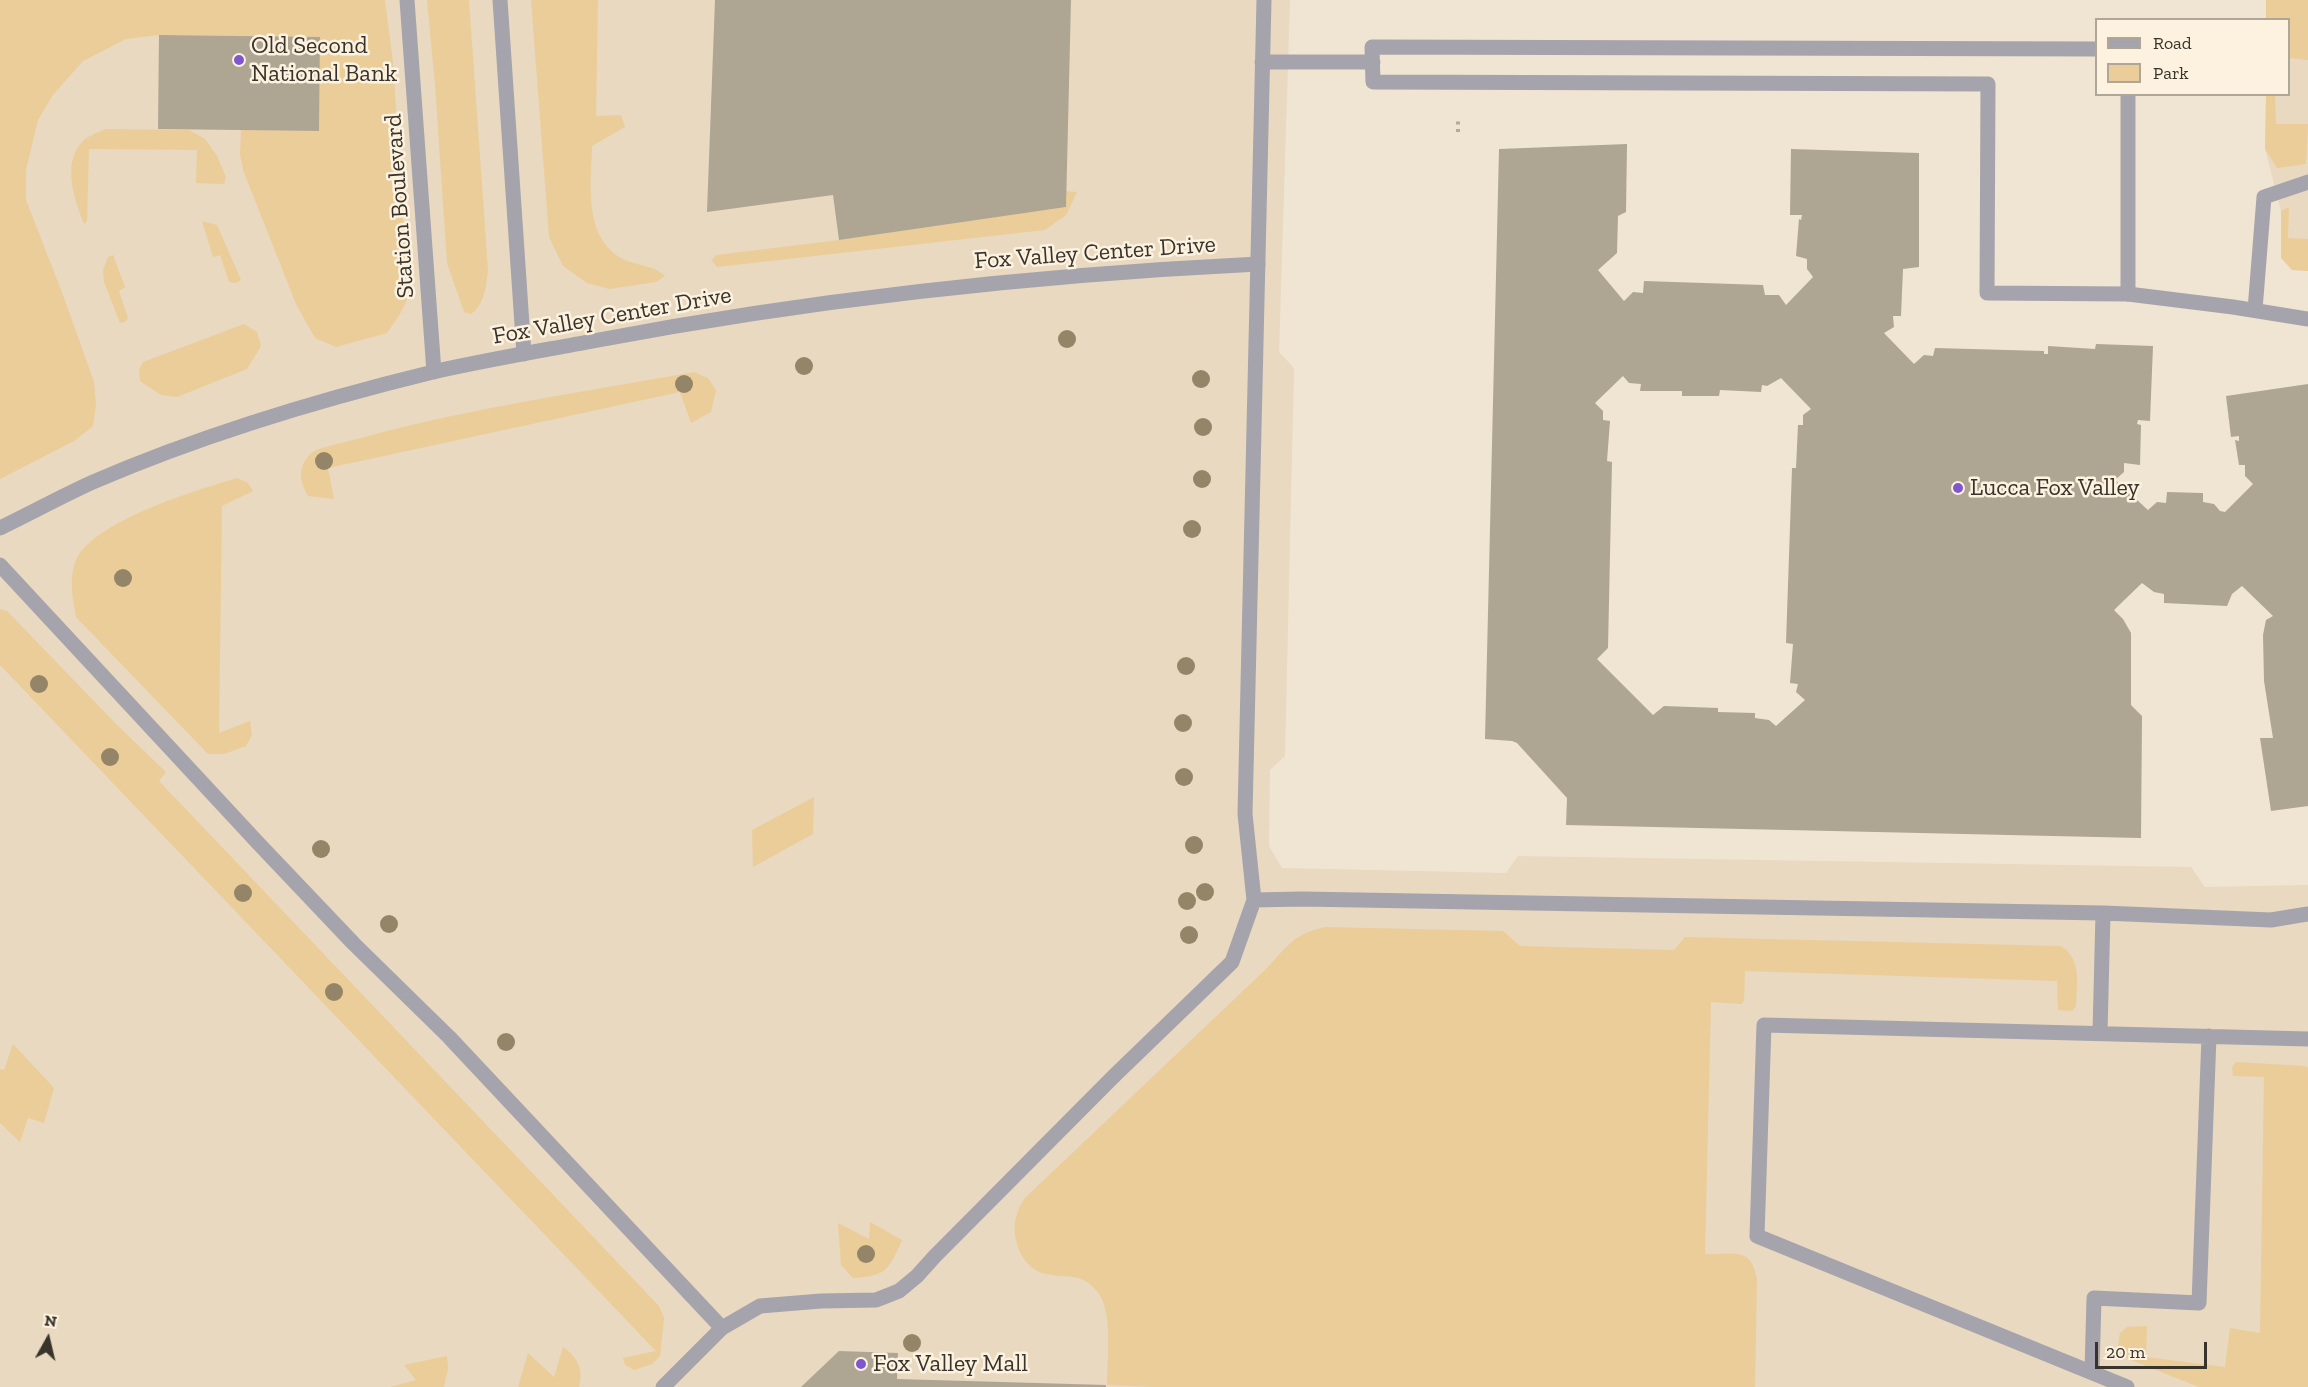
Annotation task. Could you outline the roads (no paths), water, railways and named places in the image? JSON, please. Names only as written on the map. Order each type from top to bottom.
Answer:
[{"type":"street","name":"Station Boulevard","points":[[407,0],[434,372]]},
{"type":"street","points":[[500,0],[524,354]]},
{"type":"street","points":[[663,1387],[722,1328],[760,1306],[821,1301],[876,1300],[899,1290],[917,1276],[1114,1076],[1232,962],[1254,900],[1245,814],[1264,0]]},
{"type":"street","points":[[2095,49],[1372,47],[1372,82],[1988,84],[1987,293],[2128,294],[2308,319]]},
{"type":"street","points":[[1262,62],[1372,62]]},
{"type":"street","points":[[2128,96],[2128,294]]},
{"type":"street","points":[[2255,310],[2264,196],[2308,182]]},
{"type":"street","name":"Fox Valley Center Drive","points":[[0,528],[94,482],[214,436],[279,415],[434,372],[700,321],[937,289],[1114,272],[1258,264]]},
{"type":"street","points":[[0,565],[275,861],[354,944],[449,1037],[722,1328]]},
{"type":"street","points":[[1254,900],[1300,898],[2103,913],[2271,920],[2308,914]]},
{"type":"street","points":[[2100,1033],[2103,913]]},
{"type":"street","points":[[2127,1387],[1757,1236],[1764,1025],[2308,1039]]},
{"type":"street","points":[[2092,1372],[2094,1298],[2199,1303],[2209,1036]]},
{"type":"place","name":"Old Second National Bank","points":[[239,60]]},
{"type":"place","name":"Lucca Fox Valley","points":[[1958,488]]},
{"type":"place","name":"Fox Valley Mall","points":[[861,1364]]}]
